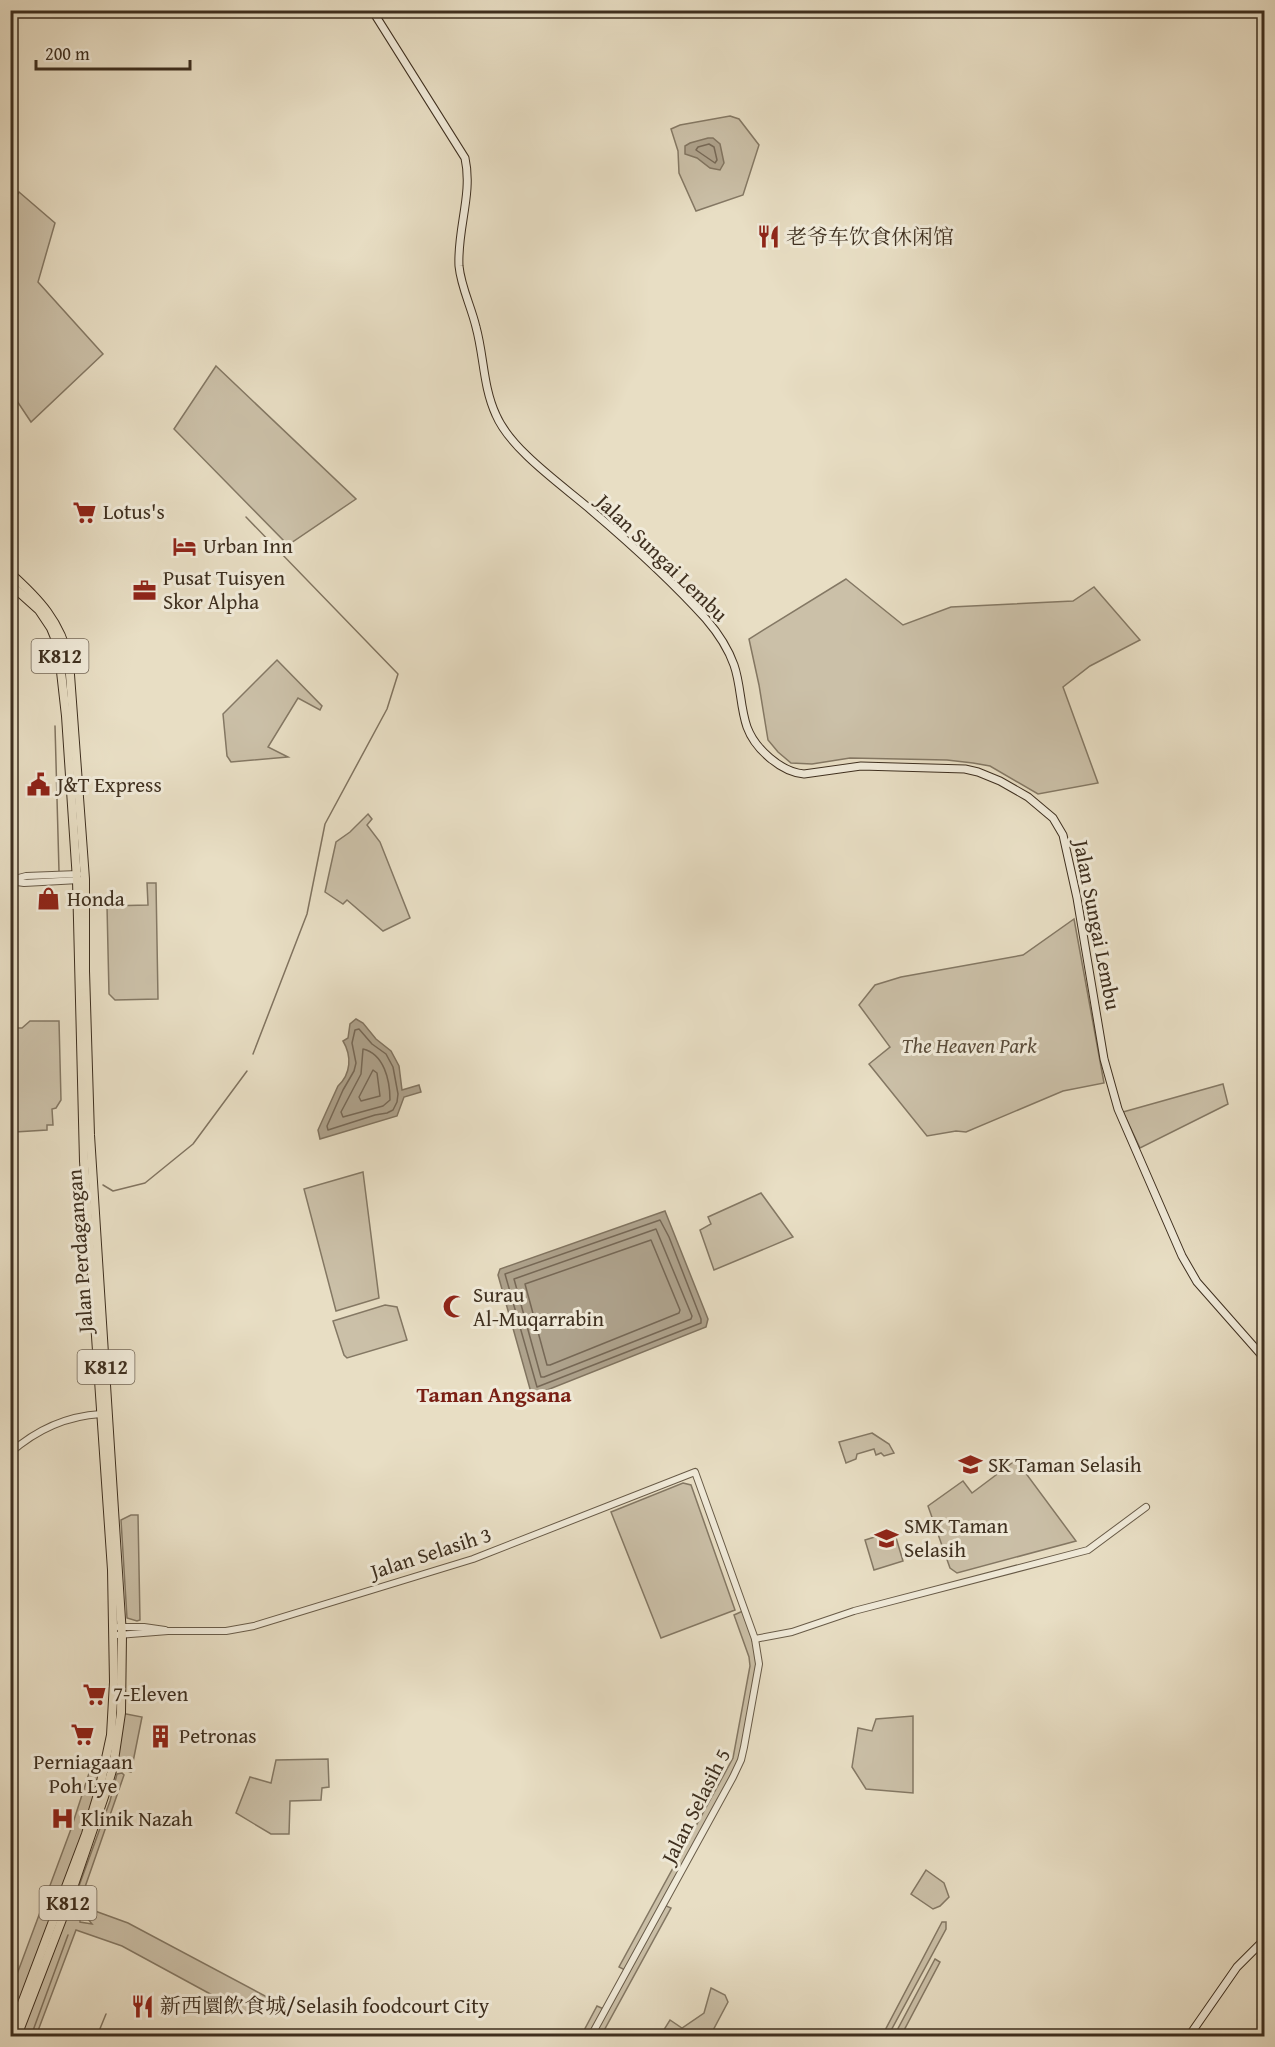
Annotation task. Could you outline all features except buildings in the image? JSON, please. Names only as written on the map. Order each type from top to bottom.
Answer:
[{"type":"main road","name":"Jalan Sungai Lembu","points":[[372,10],[465,158],[468,185],[459,266],[461,280],[476,326],[487,392],[496,416],[517,446],[629,543],[707,620],[725,644],[734,665],[747,727],[757,743],[776,762],[795,773],[804,774],[861,766],[954,768],[978,772],[1028,797],[1047,811],[1059,825],[1073,881],[1104,1059],[1118,1109],[1182,1256],[1197,1282],[1264,1358]]},
{"type":"main road","name":"Jalan Perdagangan","points":[[10,573],[48,612],[66,646],[79,779],[84,1161],[118,1631],[112,1724],[99,1791],[86,1834],[10,2035]]},
{"type":"main road","name":"Jalan Perdagangan","points":[[10,584],[39,610],[51,628],[58,645],[67,726],[81,877],[90,1135],[121,1713],[111,1775],[64,1914],[17,2037]]},
{"type":"main road","points":[[1189,2037],[1237,1967],[1264,1940]]},
{"type":"street","points":[[10,880],[26,876],[81,877]]},
{"type":"street","points":[[10,1453],[49,1427],[72,1418],[101,1414]]},
{"type":"street","name":"Jalan Selasih 3","points":[[118,1631],[144,1627],[168,1631],[226,1631],[254,1626],[473,1559],[695,1472]]},
{"type":"street","name":"Jalan Selasih 5","points":[[591,2037],[741,1760],[759,1664],[755,1639],[695,1472]]},
{"type":"street","points":[[755,1639],[792,1632],[854,1611],[1088,1550],[1146,1508]]},
{"type":"green space","points":[[730,116],[739,119],[759,145],[743,195],[696,211],[679,173],[678,151],[671,129],[680,125]]},
{"type":"green space","points":[[19,192],[55,223],[38,282],[103,354],[31,422],[11,392],[10,207]]},
{"type":"green space","points":[[216,366],[356,499],[288,545],[174,429]]},
{"type":"green space","points":[[846,579],[903,625],[951,607],[1073,601],[1094,587],[1140,640],[1090,666],[1063,687],[1098,783],[1038,794],[990,766],[973,763],[947,760],[850,758],[812,764],[791,763],[768,740],[749,639]]},
{"type":"green space","points":[[277,660],[322,706],[320,710],[298,698],[268,747],[288,757],[231,762],[227,756],[223,714]]},
{"type":"green space","points":[[368,814],[372,819],[367,825],[380,842],[410,918],[383,931],[347,900],[343,904],[325,892],[336,842]]},
{"type":"green space","points":[[147,883],[156,883],[158,999],[115,1000],[109,994],[107,906],[148,905]]},
{"type":"green space","name":"The Heaven Park","points":[[1074,919],[1104,1083],[1063,1091],[966,1132],[956,1131],[927,1136],[869,1064],[890,1047],[859,1005],[875,985],[901,977],[1023,955]]},
{"type":"green space","points":[[30,1021],[59,1021],[61,1100],[56,1108],[52,1109],[53,1125],[47,1125],[47,1130],[15,1132],[15,1135],[11,1135],[11,1028],[22,1028]]},
{"type":"green space","points":[[1223,1084],[1228,1104],[1140,1148],[1123,1112]]},
{"type":"green space","points":[[363,1172],[379,1298],[336,1311],[304,1189]]},
{"type":"green space","points":[[761,1193],[793,1237],[714,1270],[700,1230],[711,1224],[708,1217]]},
{"type":"green space","points":[[385,1305],[397,1307],[407,1340],[347,1358],[333,1321]]},
{"type":"green space","points":[[872,1433],[889,1444],[894,1453],[884,1456],[881,1453],[876,1455],[874,1449],[857,1454],[856,1459],[846,1463],[839,1442]]},
{"type":"green space","points":[[1016,1460],[1076,1541],[957,1573],[950,1568],[928,1506],[963,1481],[972,1493]]},
{"type":"green space","points":[[683,1483],[691,1485],[735,1610],[661,1638],[611,1512]]},
{"type":"green space","points":[[131,1515],[138,1515],[140,1620],[137,1621],[127,1618],[121,1520]]},
{"type":"green space","points":[[894,1531],[903,1561],[874,1570],[865,1540]]},
{"type":"green space","points":[[745,1610],[759,1664],[741,1760],[664,1905],[671,1908],[601,2036],[581,2036],[597,2006],[606,2010],[627,1971],[619,1967],[733,1758],[750,1666],[734,1615]]},
{"type":"green space","points":[[121,1713],[142,1717],[131,1772],[113,1767]]},
{"type":"green space","points":[[913,1716],[913,1793],[866,1789],[852,1767],[858,1728],[872,1731],[876,1719]]},
{"type":"green space","points":[[328,1759],[329,1787],[322,1788],[321,1800],[290,1801],[289,1834],[271,1834],[236,1813],[250,1777],[271,1783],[276,1760]]},
{"type":"green space","points":[[92,1764],[105,1767],[99,1791],[11,2023],[10,1993],[71,1829]]},
{"type":"green space","points":[[117,1774],[124,1775],[77,1910],[74,1909],[72,1905],[110,1801]]},
{"type":"green space","points":[[926,1870],[944,1883],[949,1897],[933,1909],[911,1894]]},
{"type":"green space","points":[[84,1907],[128,1923],[267,1997],[260,2007],[249,2015],[122,1946],[76,1930],[36,2036],[17,2036],[64,1914],[80,1919],[80,1922],[92,1924],[81,1916]]},
{"type":"green space","points":[[942,1922],[946,1922],[946,1929],[888,2036],[882,2036]]},
{"type":"green space","points":[[935,1959],[940,1962],[901,2036],[894,2036]]},
{"type":"green space","points":[[711,1988],[725,1995],[728,2002],[710,2036],[660,2036],[670,2020],[682,2028],[704,2013]]},
{"type":"water","points":[[713,138],[720,144],[724,163],[720,170],[710,168],[697,158],[685,154],[685,146]]},
{"type":"water","points":[[356,1019],[391,1051],[399,1066],[402,1090],[419,1085],[421,1092],[404,1097],[397,1116],[320,1139],[318,1130],[348,1070],[348,1053],[343,1041],[348,1038],[350,1024]]},
{"type":"water","points":[[665,1211],[708,1319],[706,1327],[532,1396],[498,1275],[500,1269]]},
{"type":"waterway","points":[[246,517],[398,674],[387,709],[325,824],[307,914],[253,1054]]},
{"type":"waterway","points":[[55,726],[59,871]]},
{"type":"waterway","points":[[103,1185],[113,1191],[145,1183],[193,1144],[247,1071]]},
{"type":"waterway","points":[[31,2036],[68,1935]]},
{"type":"waterway","points":[[97,2036],[106,2014]]},
{"type":"place","name":"老爷车饮食休闲馆","points":[[768,237]]},
{"type":"place","name":"Lotus's","points":[[85,512]]},
{"type":"place","name":"Urban Inn","points":[[185,546]]},
{"type":"place","name":"Pusat Tuisyen Skor Alpha","points":[[145,590]]},
{"type":"place","name":"J&T Express","points":[[39,785]]},
{"type":"place","name":"Honda","points":[[49,899]]},
{"type":"place","name":"Surau Al-Muqarrabin","points":[[455,1307]]},
{"type":"place","name":"SK Taman Selasih","points":[[970,1465]]},
{"type":"place","name":"SMK Taman Selasih","points":[[886,1538]]},
{"type":"place","name":"7-Eleven","points":[[95,1694]]},
{"type":"place","name":"Perniagaan Poh Lye","points":[[83,1734]]},
{"type":"place","name":"Petronas","points":[[161,1736]]},
{"type":"place","name":"Klinik Nazah","points":[[63,1819]]},
{"type":"place","name":"新西圜飲食城/Selasih foodcourt City","points":[[142,2006]]},
{"type":"district","name":"Taman Angsana","points":[[494,1394]]}]
